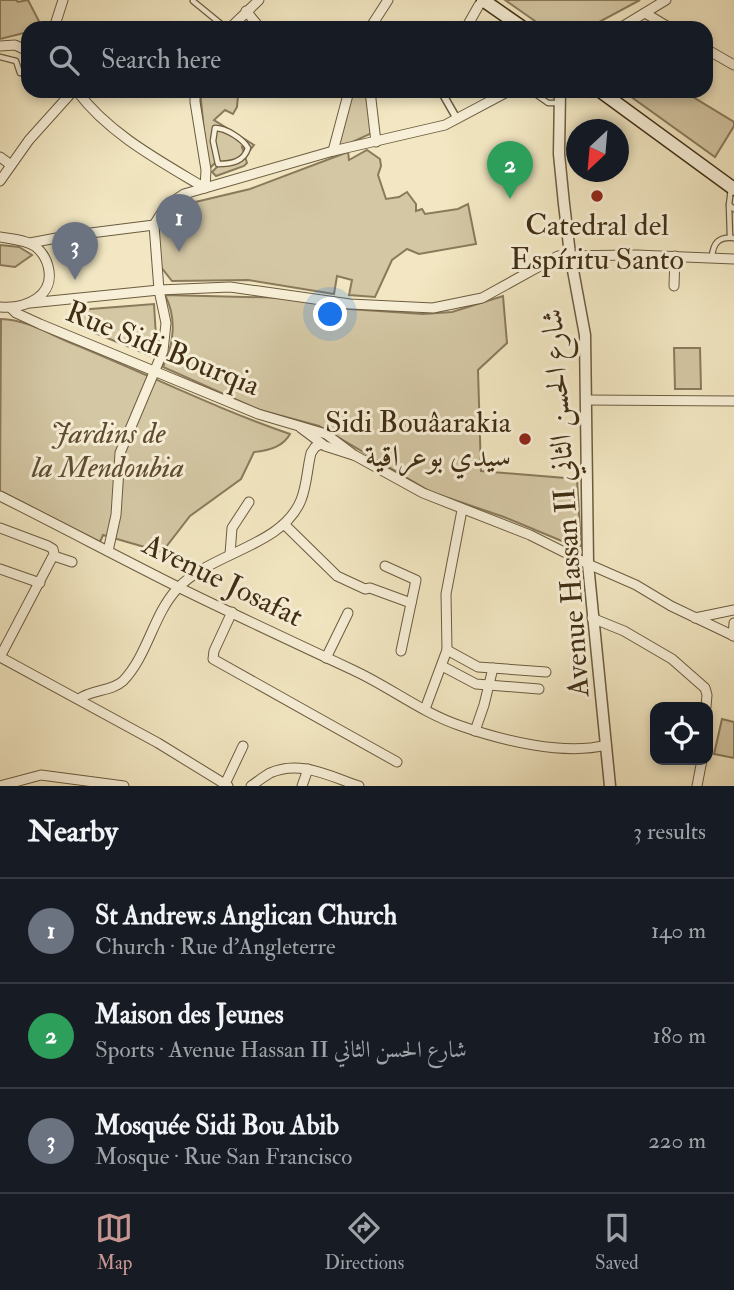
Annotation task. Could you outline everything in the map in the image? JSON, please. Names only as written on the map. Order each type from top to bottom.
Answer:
[{"type":"main road","points":[[479,1],[502,21]]},
{"type":"main road","points":[[479,1],[512,21]]},
{"type":"main road","points":[[610,98],[733,185]]},
{"type":"main road","points":[[620,98],[733,185]]},
{"type":"street","points":[[52,21],[63,0]]},
{"type":"street","points":[[235,21],[259,0]]},
{"type":"street","points":[[374,21],[388,0]]},
{"type":"street","points":[[632,21],[666,0]]},
{"type":"street","points":[[469,21],[479,1]]},
{"type":"street","points":[[246,11],[254,21]]},
{"type":"street","points":[[645,13],[658,21]]},
{"type":"street","points":[[0,46],[15,45],[21,48]]},
{"type":"street","points":[[713,53],[734,65]]},
{"type":"street","points":[[0,181],[36,132],[68,98]]},
{"type":"street","points":[[81,98],[111,127],[205,188]]},
{"type":"street","points":[[195,98],[206,170],[205,188]]},
{"type":"street","points":[[333,151],[347,98]]},
{"type":"street","points":[[371,98],[376,142]]},
{"type":"street","points":[[445,98],[457,119]]},
{"type":"street","points":[[108,551],[116,515],[120,453],[166,338],[154,225],[162,211],[172,201],[205,188],[333,151],[444,125],[496,98]]},
{"type":"street","name":"Avenue Hassan II شارع الحسن الثاني","points":[[559,98],[559,154],[570,254],[585,335],[588,564],[610,786]]},
{"type":"street","points":[[0,157],[11,165]]},
{"type":"street","points":[[0,237],[30,243],[88,232],[154,225]]},
{"type":"street","points":[[30,243],[39,249],[46,259],[49,276],[46,290],[30,303]]},
{"type":"street","points":[[0,307],[11,308],[30,303],[159,290],[230,287],[350,304],[433,308],[482,298],[549,259],[570,254],[734,258]]},
{"type":"street","points":[[674,286],[675,256]]},
{"type":"street","name":"Rue Sidi Bourqia","points":[[11,308],[40,324],[258,414],[326,434],[354,455],[423,493],[462,510],[502,522],[636,585],[733,636]]},
{"type":"street","points":[[586,400],[734,401]]},
{"type":"street","name":"Rue Sidi Bourqia","points":[[299,427],[321,444],[354,455]]},
{"type":"street","points":[[79,699],[113,687],[129,674],[178,587],[200,571],[285,525],[302,499],[312,451],[321,444]]},
{"type":"street","name":"Avenue Josafat","points":[[0,496],[178,587],[475,731],[543,745],[590,749],[606,745]]},
{"type":"street","points":[[230,554],[232,528],[249,502]]},
{"type":"street","points":[[425,709],[447,650],[446,594],[462,510]]},
{"type":"street","points":[[285,525],[337,576],[365,589],[411,603]]},
{"type":"street","points":[[0,528],[51,547],[54,556],[0,657],[79,699],[226,785],[243,746]]},
{"type":"street","points":[[54,556],[72,562]]},
{"type":"street","points":[[384,566],[415,579],[401,651]]},
{"type":"street","points":[[0,569],[40,583]]},
{"type":"street","points":[[695,618],[734,610]]},
{"type":"street","points":[[232,612],[214,651],[214,659],[397,762]]},
{"type":"street","points":[[326,658],[348,613]]},
{"type":"street","points":[[592,618],[624,631],[672,659],[705,688],[706,702]]},
{"type":"street","points":[[733,636],[734,623]]},
{"type":"street","points":[[447,650],[476,666],[546,672]]},
{"type":"street","points":[[442,666],[476,684],[539,689]]},
{"type":"street","points":[[475,731],[493,668]]},
{"type":"street","points":[[696,786],[701,765]]},
{"type":"street","points":[[251,786],[273,772],[295,768],[307,769],[359,786]]},
{"type":"street","points":[[302,786],[307,769]]},
{"type":"street","points":[[0,786],[41,775],[124,786]]},
{"type":"lane","points":[[193,1],[219,21]]},
{"type":"lane","points":[[0,57],[16,61],[20,73]]},
{"type":"lane","points":[[541,98],[548,103],[559,103]]},
{"type":"lane","points":[[218,128],[240,139],[248,148],[241,159],[218,164],[213,141],[214,130],[218,128]]},
{"type":"lane","points":[[712,257],[714,245],[722,238],[732,237],[733,185]]},
{"type":"green space","points":[[0,0],[28,0],[39,21],[21,21],[21,34],[0,39]]},
{"type":"green space","points":[[505,0],[640,0],[601,21],[535,21]]},
{"type":"green space","points":[[201,98],[238,98],[233,114],[225,110],[214,120],[254,145],[250,150],[242,147],[247,163],[216,176],[212,172],[221,163],[218,160],[210,168]]},
{"type":"green space","points":[[351,98],[368,98],[372,133],[333,151]]},
{"type":"green space","points":[[633,98],[695,98],[734,122],[715,157]]},
{"type":"green space","points":[[367,150],[380,159],[378,175],[386,199],[399,197],[407,192],[416,204],[416,211],[422,209],[425,214],[458,209],[468,204],[476,244],[419,254],[407,249],[392,260],[375,297],[349,295],[352,280],[337,276],[334,294],[248,280],[172,281],[161,267],[157,228],[171,210],[250,189],[348,152],[349,160]]},
{"type":"green space","points":[[0,245],[19,247],[32,255],[15,267],[0,265]]},
{"type":"green space","points":[[165,295],[291,298],[349,309],[423,314],[452,312],[503,296],[507,343],[478,370],[481,471],[577,479],[581,546],[569,544],[504,517],[431,492],[319,426],[260,410],[163,367],[173,331]]},
{"type":"green space","points":[[154,304],[156,337],[151,356],[78,326],[78,310]]},
{"type":"green space","name":"Jardins de la Mendoubia","points":[[1,319],[21,322],[39,329],[290,434],[274,447],[254,452],[241,479],[190,516],[162,552],[103,535],[100,542],[0,491]]},
{"type":"green space","points":[[674,348],[700,348],[701,389],[675,389]]},
{"type":"green space","points":[[722,719],[734,722],[734,758],[714,754]]},
{"type":"place","name":"Catedral del Espíritu Santo","points":[[597,196]]},
{"type":"place","name":"Maison des Jeunes","points":[[510,199]]},
{"type":"place","name":"St Andrew.s Anglican Church","points":[[179,252]]},
{"type":"place","name":"Mosquée Sidi Bou Abib","points":[[75,280]]},
{"type":"place","name":"Sidi Bouâarakia سيدي بوعراقية","points":[[525,439]]}]
